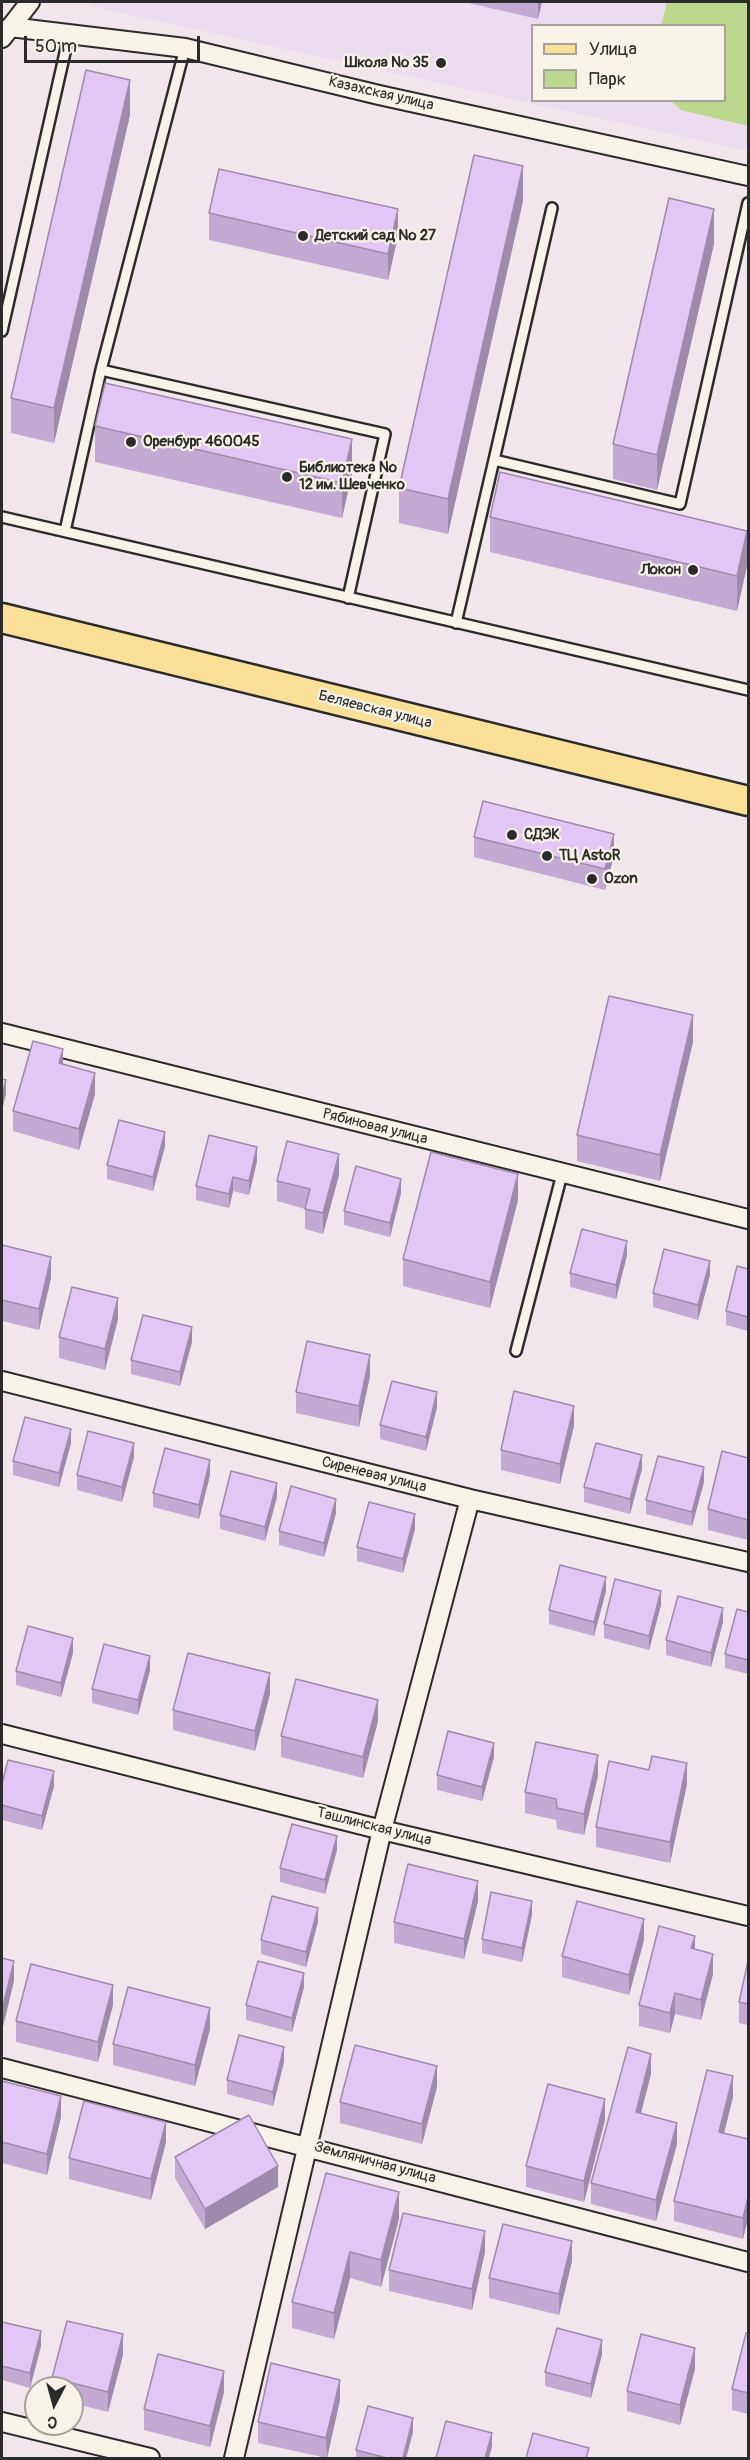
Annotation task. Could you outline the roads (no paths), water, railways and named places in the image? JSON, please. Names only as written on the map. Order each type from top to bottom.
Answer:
[{"type":"main road","name":"Беляевская улица","points":[[2,618],[748,801]]},
{"type":"street","points":[[4,29],[30,2]]},
{"type":"street","name":"Казахская улица","points":[[4,29],[185,48],[379,95],[748,176]]},
{"type":"street","name":"Рябиновая улица","points":[[2,1033],[748,1219]]},
{"type":"street","name":"Сиреневая улица","points":[[2,1381],[470,1499],[748,1562]]},
{"type":"street","points":[[234,2458],[382,1830],[470,1499]]},
{"type":"street","name":"Ташлинская улица","points":[[2,1734],[382,1830],[748,1916]]},
{"type":"street","name":"Земляничная улица","points":[[2,2068],[748,2262]]},
{"type":"street","points":[[2,2422],[150,2458]]},
{"type":"lane","points":[[2,331],[69,35]]},
{"type":"lane","points":[[65,531],[101,370],[185,48]]},
{"type":"lane","points":[[494,460],[680,504],[748,203]]},
{"type":"lane","points":[[456,623],[552,208]]},
{"type":"lane","points":[[101,370],[385,434],[348,598]]},
{"type":"lane","points":[[2,517],[456,623],[748,688]]},
{"type":"lane","points":[[516,1351],[562,1174]]},
{"type":"place","name":"Школа № 35","points":[[441,63]]},
{"type":"place","name":"Детский сад № 27","points":[[303,236]]},
{"type":"place","name":"Оренбург 460045","points":[[131,442]]},
{"type":"place","name":"Библиотека № 12 им. Шевченко","points":[[287,477]]},
{"type":"place","name":"Локон","points":[[693,570]]},
{"type":"place","name":"СДЭК","points":[[512,835]]},
{"type":"place","name":"ТЦ AstoR","points":[[547,856]]},
{"type":"place","name":"Ozon","points":[[592,879]]}]
